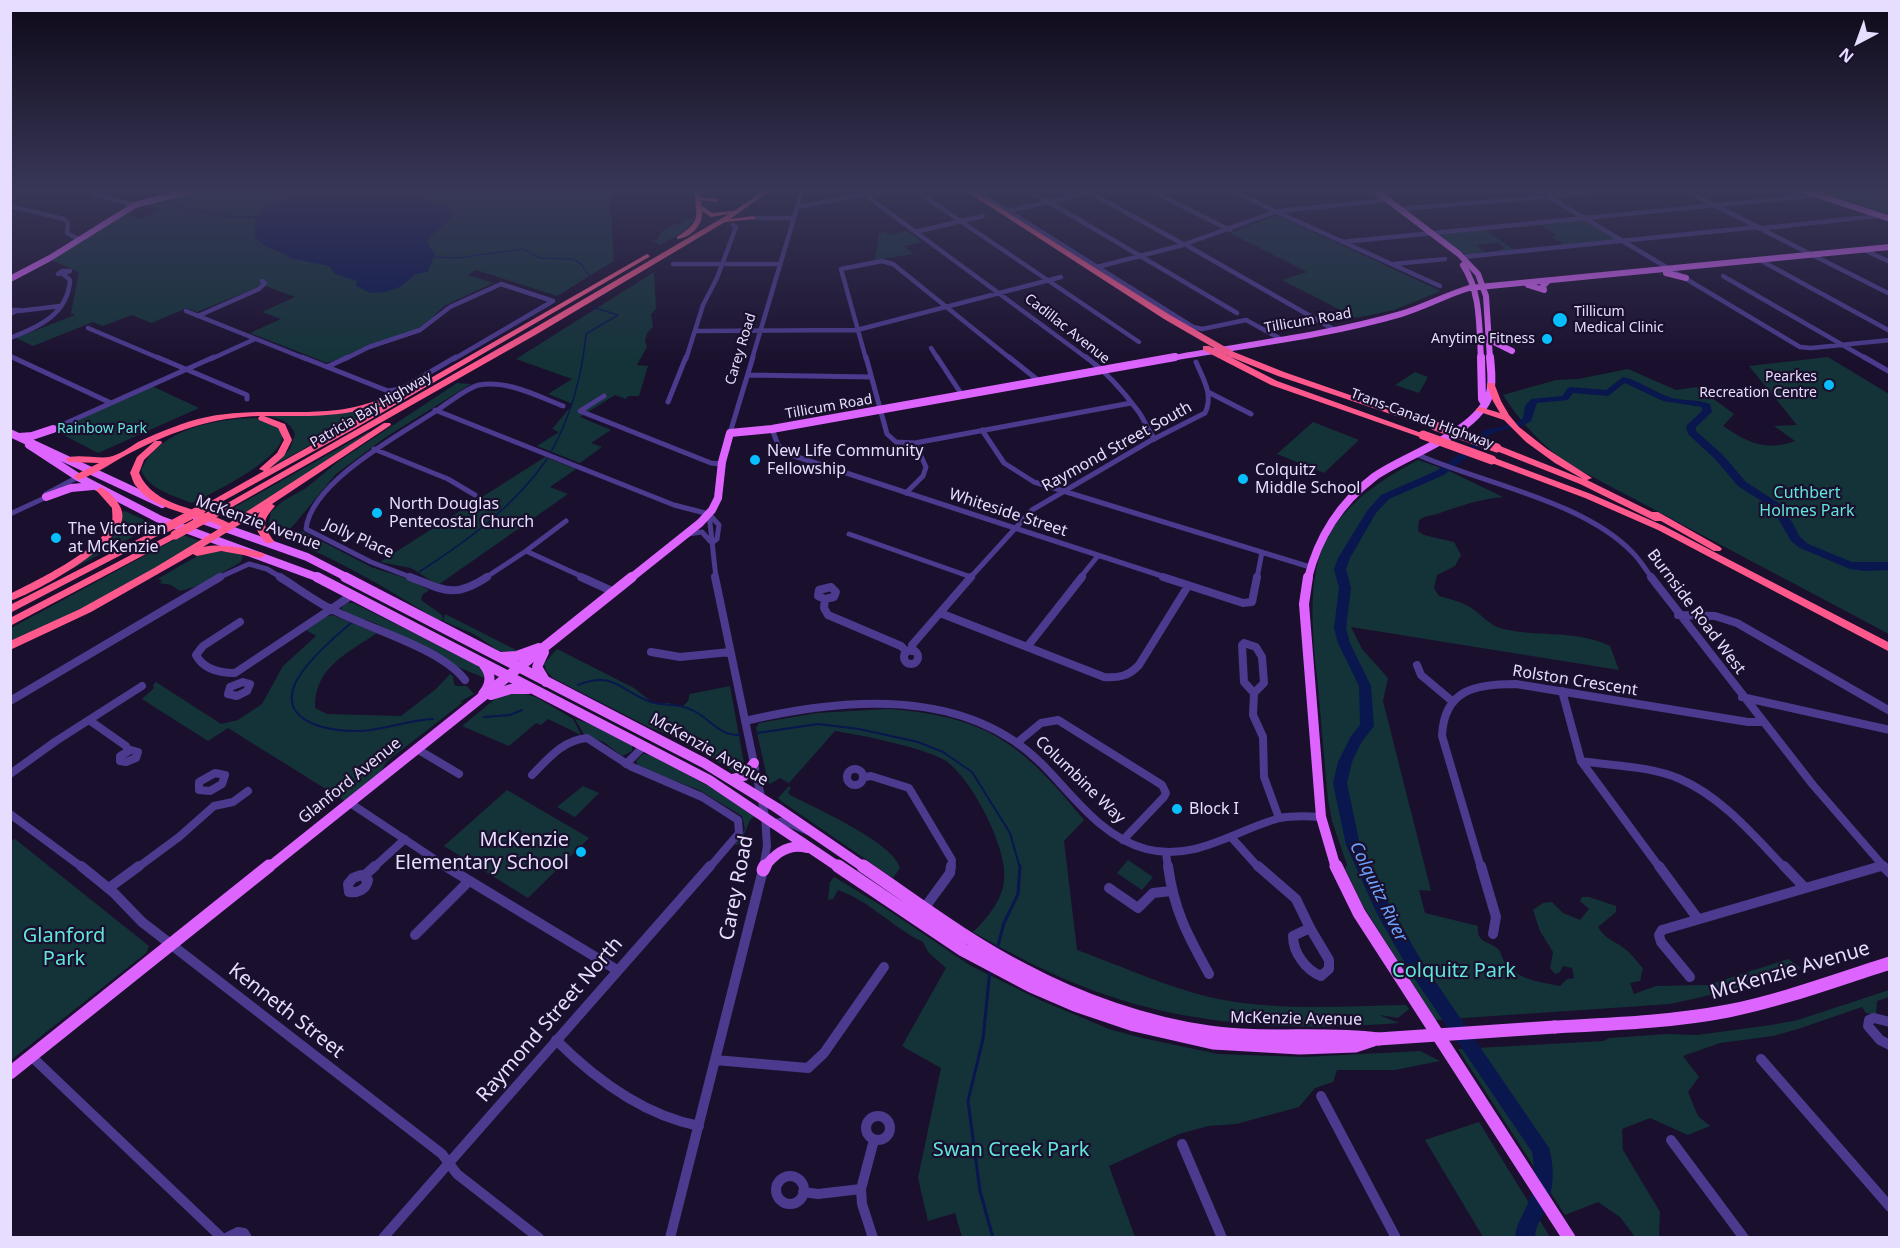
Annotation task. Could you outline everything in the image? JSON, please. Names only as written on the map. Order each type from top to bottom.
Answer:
[{"type":"highway","name":"Patricia Bay Highway","points":[[10,610],[483,351],[659,249]]},
{"type":"highway","name":"Patricia Bay Highway","points":[[10,623],[215,513],[534,332],[673,249]]},
{"type":"highway","name":"Trans-Canada Highway","points":[[1052,249],[1211,351],[1259,376],[1580,493],[1650,523],[1890,650]]},
{"type":"highway","name":"Trans-Canada Highway","points":[[1061,249],[1222,349],[1254,364],[1497,448],[1583,482],[1890,641]]},
{"type":"highway","points":[[81,613],[212,539],[534,332]]},
{"type":"highway","points":[[78,477],[183,427],[225,416],[325,414],[378,404],[407,392],[483,351]]},
{"type":"highway","points":[[1491,385],[1495,399],[1507,418],[1534,444],[1551,456],[1730,557]]},
{"type":"highway","points":[[1482,405],[1507,418]]},
{"type":"highway","points":[[199,508],[274,461],[285,449],[288,440],[286,430],[282,426],[271,420],[255,417],[204,423],[162,440],[137,462],[133,477],[141,488],[169,503],[225,524],[228,529]]},
{"type":"highway","points":[[69,459],[93,461],[129,451]]},
{"type":"highway","points":[[268,541],[259,530],[262,515],[293,486]]},
{"type":"highway","points":[[10,598],[78,560],[110,533],[118,517],[117,508],[97,488]]},
{"type":"highway","points":[[10,604],[159,529]]},
{"type":"highway","points":[[10,646],[134,588],[203,550],[231,548],[260,555]]},
{"type":"main road","points":[[10,279],[63,249]]},
{"type":"main road","points":[[1447,249],[1462,263],[1479,287],[1477,301],[1484,387],[1482,405]]},
{"type":"main road","points":[[1452,249],[1463,257],[1476,272],[1488,339],[1491,385],[1487,401],[1459,431],[1376,476],[1332,519],[1319,540],[1305,592],[1305,621],[1321,817],[1337,870],[1359,913],[1569,1238]]},
{"type":"main road","points":[[1648,271],[1860,249]]},
{"type":"main road","name":"Tillicum Road","points":[[730,434],[772,429],[1333,329],[1403,313],[1449,293],[1479,287],[1517,284],[1544,290],[1543,286],[1548,281],[1648,271]]},
{"type":"main road","points":[[1648,271],[1686,278]]},
{"type":"main road","points":[[1449,293],[1465,295],[1477,301]]},
{"type":"main road","points":[[1488,339],[1512,351],[1495,352],[1490,356]]},
{"type":"main road","points":[[19,437],[32,436],[53,429]]},
{"type":"main road","points":[[40,446],[39,438],[53,429]]},
{"type":"main road","name":"McKenzie Avenue","points":[[10,433],[78,477],[147,514],[315,576],[644,746],[708,780],[769,823],[818,852],[916,920],[980,960],[1007,968],[1094,1012],[1145,1028],[1193,1039],[1251,1047],[1300,1048],[1355,1046],[1378,1039],[1672,1019],[1754,1005],[1890,963]]},
{"type":"main road","name":"Carey Road","points":[[709,514],[718,500],[721,464],[730,434]]},
{"type":"main road","name":"McKenzie Avenue","points":[[27,442],[69,459],[157,502],[307,557],[732,779],[983,946],[1007,968]]},
{"type":"main road","points":[[1349,500],[1418,454]]},
{"type":"main road","points":[[46,497],[71,488],[97,488]]},
{"type":"main road","name":"Glanford Avenue","points":[[10,1073],[681,539],[709,514]]},
{"type":"main road","points":[[492,655],[517,656],[532,652],[556,638]]},
{"type":"main road","points":[[548,684],[540,674],[538,661],[556,638]]},
{"type":"main road","points":[[480,661],[489,669],[490,679],[489,688],[480,699]]},
{"type":"main road","points":[[480,699],[498,691],[511,689],[537,691]]},
{"type":"main road","points":[[732,779],[744,776],[754,763]]},
{"type":"main road","points":[[763,870],[775,854],[792,847],[801,846],[818,852]]},
{"type":"street","points":[[668,402],[675,390],[703,305],[728,249]]},
{"type":"street","name":"Carey Road","points":[[730,434],[784,249]]},
{"type":"street","name":"Cadillac Avenue","points":[[939,249],[1102,370],[1139,412],[1148,431],[1155,438]]},
{"type":"street","points":[[1003,249],[1139,342]]},
{"type":"street","points":[[1069,249],[1198,329],[1246,320],[1279,338]]},
{"type":"street","points":[[1130,249],[1237,313]]},
{"type":"street","points":[[1097,267],[1168,249]]},
{"type":"street","points":[[1192,249],[1333,329]]},
{"type":"street","points":[[1358,249],[1440,286]]},
{"type":"street","points":[[1463,257],[1546,249]]},
{"type":"street","points":[[1636,249],[1800,347],[1809,349],[1890,340]]},
{"type":"street","points":[[1803,249],[1890,294]]},
{"type":"street","points":[[1863,249],[1890,262]]},
{"type":"street","points":[[1391,264],[1445,259]]},
{"type":"street","points":[[1758,260],[1890,331]]},
{"type":"street","points":[[1039,381],[893,264],[885,261],[841,269],[887,434],[891,440],[904,444],[915,443],[1131,403]]},
{"type":"street","points":[[673,264],[780,264]]},
{"type":"street","points":[[10,338],[44,324],[60,306],[69,293],[71,283],[63,274]]},
{"type":"street","points":[[1724,276],[1890,372]]},
{"type":"street","points":[[696,331],[857,330],[1061,277]]},
{"type":"street","points":[[198,316],[259,289],[265,283],[262,281]]},
{"type":"street","points":[[186,311],[255,339],[388,391],[394,391],[553,301],[501,284],[456,304],[420,330],[369,347],[327,367]]},
{"type":"street","points":[[10,312],[60,306]]},
{"type":"street","points":[[88,328],[247,395],[247,399]]},
{"type":"street","points":[[53,429],[255,339]]},
{"type":"street","points":[[931,348],[962,395]]},
{"type":"street","points":[[10,356],[111,403]]},
{"type":"street","name":"Raymond Street South","points":[[825,600],[824,608],[828,615],[910,651],[912,645],[970,577],[1032,510],[1155,438],[1204,413],[1209,406],[1208,392],[1196,362]]},
{"type":"street","points":[[748,375],[871,377]]},
{"type":"street","name":"Jolly Place","points":[[526,551],[472,587],[449,592],[371,562],[308,531],[306,521],[342,475],[374,448],[469,389],[484,383],[503,384],[563,406]]},
{"type":"street","points":[[1208,392],[1251,414]]},
{"type":"street","points":[[604,396],[580,411],[711,463],[721,464]]},
{"type":"street","points":[[435,410],[674,505],[709,514]]},
{"type":"street","name":"Whiteside Street","points":[[772,429],[778,445],[788,454],[1097,557],[1249,604],[1252,602],[1262,552]]},
{"type":"street","points":[[982,430],[1008,467],[1035,482],[1310,567]]},
{"type":"street","points":[[906,493],[923,476],[926,467],[915,443]]},
{"type":"street","points":[[374,448],[448,479],[475,495]]},
{"type":"street","name":"Burnside Road West","points":[[1418,454],[1437,464],[1553,506],[1604,530],[1632,552],[1762,722],[1839,817],[1890,873]]},
{"type":"street","points":[[10,514],[46,497],[78,477]]},
{"type":"street","points":[[10,514],[78,477]]},
{"type":"street","name":"Carey Road","points":[[670,1238],[763,870],[769,823],[759,797],[714,571],[709,514]]},
{"type":"street","points":[[566,521],[526,551],[614,592]]},
{"type":"street","points":[[681,539],[699,531],[707,534],[712,543]]},
{"type":"street","points":[[849,534],[970,577]]},
{"type":"street","points":[[1027,647],[1097,557]]},
{"type":"street","points":[[10,700],[243,564],[255,564],[267,569],[331,609],[381,629],[456,668],[465,680]]},
{"type":"street","points":[[940,613],[1104,678],[1120,678],[1128,675],[1139,665],[1188,586]]},
{"type":"street","points":[[240,622],[203,646],[196,655],[200,662],[217,672],[235,673],[352,595]]},
{"type":"street","points":[[1678,615],[1715,616],[1737,623],[1890,711]]},
{"type":"street","points":[[1254,693],[1244,681],[1242,645],[1244,644],[1257,648],[1262,655],[1264,683],[1254,693],[1253,715],[1263,737],[1264,777],[1279,818]]},
{"type":"street","points":[[651,651],[675,659],[730,652]]},
{"type":"street","points":[[1416,665],[1421,675],[1452,701],[1442,718],[1442,736],[1496,917],[1493,934]]},
{"type":"street","points":[[235,673],[236,683]]},
{"type":"street","name":"Rolston Crescent","points":[[1452,701],[1467,690],[1488,684],[1516,684],[1748,722],[1762,722]]},
{"type":"street","points":[[10,774],[142,686]]},
{"type":"street","points":[[1562,691],[1581,760],[1698,920]]},
{"type":"street","points":[[1742,697],[1890,730]]},
{"type":"street","name":"Columbine Way","points":[[745,721],[818,707],[862,705],[929,707],[971,718],[1018,742],[1104,828],[1144,849],[1166,853],[1198,850],[1279,818],[1321,817]]},
{"type":"street","points":[[1018,742],[1042,722],[1050,719],[1058,720],[1162,785],[1166,793],[1164,796],[1123,840]]},
{"type":"street","points":[[89,720],[126,746],[128,751]]},
{"type":"street","points":[[532,775],[566,744],[580,738],[593,741],[626,764],[644,746]]},
{"type":"street","points":[[417,749],[459,774]]},
{"type":"street","points":[[1581,760],[1666,775],[1691,784],[1718,801],[1805,888]]},
{"type":"street","name":"Raymond Street North","points":[[383,1238],[738,833],[739,824],[730,813],[697,795],[626,764]]},
{"type":"street","points":[[865,777],[871,776],[909,788],[952,860],[950,873],[916,920]]},
{"type":"street","points":[[214,790],[214,806]]},
{"type":"street","points":[[109,888],[179,837],[214,806],[233,802],[248,791]]},
{"type":"street","points":[[350,803],[469,881],[617,970]]},
{"type":"street","name":"Kenneth Street","points":[[10,814],[109,888],[142,922],[442,1154],[458,1174],[537,1237]]},
{"type":"street","points":[[769,823],[785,821],[797,828],[810,831]]},
{"type":"street","points":[[1232,837],[1263,872],[1296,899],[1329,960],[1329,969],[1321,976],[1312,973],[1292,944],[1293,936],[1310,928]]},
{"type":"street","points":[[364,876],[405,839]]},
{"type":"street","points":[[1166,853],[1171,891],[1181,923],[1209,974]]},
{"type":"street","points":[[1690,977],[1661,942],[1659,935],[1662,930],[1882,866]]},
{"type":"street","points":[[415,935],[469,881]]},
{"type":"street","points":[[1108,888],[1138,908],[1153,894],[1171,891]]},
{"type":"street","points":[[715,1060],[808,1068],[824,1053],[884,967]]},
{"type":"street","points":[[1890,1022],[1874,1018],[1869,1020],[1868,1026],[1880,1040],[1890,1045]]},
{"type":"street","points":[[556,1040],[585,1068],[610,1087],[672,1119],[699,1126]]},
{"type":"street","points":[[31,1056],[224,1238],[238,1232],[244,1233],[246,1238]]},
{"type":"street","points":[[1761,1059],[1890,1207]]},
{"type":"street","points":[[1321,1096],[1396,1238]]},
{"type":"street","points":[[873,1238],[862,1204],[861,1189],[874,1140]]},
{"type":"street","points":[[1671,1140],[1744,1238]]},
{"type":"street","points":[[1182,1144],[1222,1238]]},
{"type":"street","points":[[803,1192],[823,1195],[849,1188],[861,1189]]},
{"type":"green space","points":[[68,249],[613,249],[614,261],[557,296],[476,270],[468,275],[493,283],[444,306],[428,322],[415,330],[327,363],[250,333],[281,319],[262,312],[295,297],[263,285],[197,312],[187,308],[151,323],[132,315],[103,326],[93,322],[33,346],[16,338],[75,315],[71,313],[79,272],[51,260]]},
{"type":"green space","points":[[877,249],[908,249],[914,254],[875,260]]},
{"type":"green space","points":[[1262,249],[1351,249],[1441,291],[1394,310],[1356,318],[1282,280],[1307,272]]},
{"type":"green space","points":[[1458,249],[1482,249],[1487,253],[1466,255]]},
{"type":"green space","points":[[1500,249],[1524,249],[1490,252]]},
{"type":"green space","points":[[654,272],[656,309],[651,314],[653,327],[647,333],[645,341],[647,347],[637,365],[648,366],[639,396],[628,396],[626,399],[615,395],[580,417],[611,430],[591,443],[602,447],[580,463],[537,446],[559,432],[552,429],[573,404],[548,394],[572,379],[516,359]]},
{"type":"green space","name":"Cuthbert Holmes Park","points":[[1828,357],[1889,394],[1889,634],[1572,466],[1534,434],[1503,395],[1556,380],[1578,379],[1628,369],[1676,390],[1697,387],[1734,414],[1723,426],[1749,441],[1775,446],[1795,441],[1774,426],[1797,425],[1749,366]]},
{"type":"green space","points":[[1415,372],[1428,377],[1419,393],[1395,385]]},
{"type":"green space","points":[[457,383],[471,384],[386,437],[336,474],[292,527],[285,531],[271,530],[269,522],[271,512],[283,501],[306,488],[339,461]]},
{"type":"green space","name":"Rainbow Park","points":[[152,386],[199,408],[98,453],[56,431],[71,423]]},
{"type":"green space","points":[[394,399],[269,468],[290,449],[295,434],[285,421],[258,415],[337,413]]},
{"type":"green space","points":[[255,418],[276,426],[282,437],[276,449],[262,463],[222,488],[192,503],[155,487],[144,477],[141,470],[149,456],[174,436],[206,424]]},
{"type":"green space","points":[[1313,422],[1359,440],[1324,473],[1277,454]]},
{"type":"green space","points":[[368,432],[371,433],[241,517],[221,515]]},
{"type":"green space","points":[[545,457],[576,469],[550,487],[568,494],[438,585],[411,568],[380,562]]},
{"type":"green space","name":"Colquitz Park","points":[[1418,460],[1447,470],[1503,497],[1470,503],[1419,520],[1418,531],[1424,535],[1454,542],[1461,555],[1455,566],[1437,575],[1434,588],[1439,596],[1466,605],[1500,628],[1528,633],[1583,637],[1610,646],[1619,670],[1351,627],[1362,649],[1388,678],[1383,701],[1431,891],[1419,890],[1425,913],[1478,926],[1481,939],[1495,946],[1505,962],[1516,973],[1560,986],[1567,979],[1574,978],[1572,968],[1563,966],[1560,972],[1555,974],[1550,968],[1553,952],[1540,931],[1533,910],[1543,903],[1552,902],[1563,913],[1580,920],[1589,909],[1580,901],[1582,897],[1616,906],[1616,912],[1598,927],[1608,938],[1628,951],[1643,968],[1640,981],[1630,983],[1634,994],[1656,986],[1708,985],[1788,959],[1801,968],[1742,988],[1670,1004],[1435,1020],[1362,904],[1345,868],[1347,865],[1332,821],[1328,800],[1314,637],[1313,603],[1316,573],[1323,547],[1336,523],[1356,502],[1383,481]]},
{"type":"green space","points":[[125,511],[155,525],[27,593],[99,548],[120,512]]},
{"type":"green space","points":[[302,531],[371,567],[405,578],[429,590],[422,595],[421,600],[442,615],[443,619],[440,621],[434,618],[344,565],[286,539]]},
{"type":"green space","points":[[183,535],[202,542],[127,586],[11,643],[11,628]]},
{"type":"green space","points":[[215,551],[233,552],[243,556],[241,562],[198,586],[180,591],[171,585],[159,583],[162,581],[159,579],[154,581],[199,555]]},
{"type":"green space","points":[[346,603],[353,603],[477,664],[483,669],[485,678],[375,623],[348,613],[341,608]]},
{"type":"green space","points":[[445,614],[520,652],[499,651],[474,634],[443,621]]},
{"type":"green space","points":[[332,615],[377,633],[344,655],[327,672],[316,694],[315,708],[327,714],[401,716],[436,689],[450,674],[456,686],[467,686],[474,694],[461,701],[462,703],[386,762],[381,772],[345,801],[228,728],[208,741],[142,699],[154,688],[153,685],[156,682],[221,724],[238,720],[262,704],[283,666],[316,636],[306,630]]},
{"type":"green space","points":[[557,649],[634,688],[653,703],[668,703],[682,707],[688,701],[690,694],[730,686],[745,769],[734,772],[689,743],[651,728],[553,678],[547,672],[544,664]]},
{"type":"green space","points":[[521,693],[536,697],[573,719],[581,735],[548,719],[541,725],[536,723],[509,746],[462,726],[499,696]]},
{"type":"green space","points":[[888,709],[952,719],[978,727],[1001,739],[1042,772],[1084,820],[1064,841],[1077,950],[1168,985],[1224,1000],[1292,1007],[1406,1005],[1409,1009],[1398,1018],[1379,1015],[1399,1023],[1360,1025],[1282,1026],[1205,1019],[1167,1012],[1092,990],[1032,964],[973,932],[997,903],[1003,889],[1004,868],[1001,852],[987,816],[967,783],[946,761],[924,751],[835,731],[789,783],[780,778],[770,784],[768,782],[756,728],[759,723],[816,713]]},
{"type":"green space","points":[[575,719],[599,727],[632,745],[632,751],[622,756],[604,742],[585,736]]},
{"type":"green space","points":[[643,754],[651,755],[721,793],[755,816],[750,820],[740,844],[735,845],[745,829],[742,816],[699,790],[639,767],[636,761]]},
{"type":"green space","points":[[583,786],[599,793],[575,817],[557,807]]},
{"type":"green space","points":[[789,786],[790,795],[852,827],[883,847],[900,868],[893,878],[781,801],[778,798]]},
{"type":"green space","points":[[507,790],[589,838],[528,898],[444,846]]},
{"type":"green space","name":"Glanford Park","points":[[15,839],[149,946],[146,953],[11,1060],[10,842]]},
{"type":"green space","points":[[1128,860],[1153,877],[1142,890],[1117,873]]},
{"type":"green space","name":"Swan Creek Park","points":[[834,877],[882,906],[971,966],[1042,1001],[1109,1029],[1218,1054],[1305,1057],[1420,1051],[1440,1061],[1395,1070],[1337,1070],[1333,1082],[1315,1088],[1299,1107],[1236,1124],[1208,1126],[1179,1134],[1109,1166],[1135,1237],[962,1237],[955,1213],[928,1221],[918,1178],[941,1068],[902,1046],[946,968],[928,952],[923,942],[861,901],[838,890],[833,899],[828,900],[830,882]]},
{"type":"green space","points":[[1889,990],[1889,997],[1877,1001],[1876,1015],[1866,1013],[1862,1007],[1773,1036],[1720,1043],[1683,1056],[1699,1077],[1688,1092],[1698,1116],[1710,1126],[1688,1135],[1650,1118],[1622,1129],[1623,1150],[1660,1212],[1659,1237],[1635,1237],[1620,1217],[1598,1202],[1565,1215],[1458,1049],[1604,1041],[1609,1038],[1667,1034],[1697,1035],[1771,1025],[1798,1020]]},
{"type":"green space","points":[[1479,1122],[1550,1237],[1483,1237],[1425,1140]]},
{"type":"shaded area","points":[[272,249],[432,249],[435,254],[428,272],[416,274],[400,287],[385,292],[371,293],[356,286],[357,281],[335,274],[329,266],[289,258]]},
{"type":"waterway","points":[[432,257],[457,258],[521,249]]},
{"type":"waterway","points":[[523,249],[540,258],[573,259],[581,264],[590,277]]},
{"type":"waterway","points":[[551,452],[565,424],[575,395],[586,334],[618,315],[592,307]]},
{"type":"waterway","name":"Colquitz River","points":[[1519,424],[1528,419],[1530,406],[1534,401],[1565,398],[1571,390],[1608,393],[1623,380],[1630,381],[1666,399],[1703,404],[1707,406],[1707,412],[1691,426],[1691,432],[1719,457],[1742,484],[1776,506],[1795,539],[1804,546],[1850,565],[1890,566]]},
{"type":"waterway","name":"Colquitz River","points":[[1511,426],[1487,432],[1474,448],[1440,473],[1385,497],[1372,511],[1344,558],[1340,569],[1345,588],[1340,628],[1344,643],[1365,686],[1367,726],[1356,740],[1345,762],[1340,783],[1353,845],[1383,909],[1416,967],[1540,1148],[1544,1172],[1543,1187],[1525,1238]]},
{"type":"waterway","points":[[419,572],[455,548],[505,508],[547,459]]},
{"type":"waterway","points":[[351,623],[328,643],[299,676],[292,698],[294,708],[301,717],[323,727],[349,731],[369,730],[433,719]]},
{"type":"waterway","points":[[578,685],[590,681],[609,681],[651,702],[690,709],[722,731],[740,735]]},
{"type":"waterway","points":[[484,717],[510,715],[522,710]]},
{"type":"waterway","points":[[757,733],[818,724],[859,729],[918,742],[943,752],[972,772],[1010,833],[1020,868]]},
{"type":"waterway","points":[[997,949],[1004,923],[1018,894],[1020,868]]},
{"type":"waterway","points":[[990,969],[983,1039],[968,1101],[980,1191],[993,1238]]},
{"type":"place","name":"Tillicum Medical Clinic","points":[[1560,320]]},
{"type":"place","name":"Anytime Fitness","points":[[1547,339]]},
{"type":"place","name":"Pearkes Recreation Centre","points":[[1829,385]]},
{"type":"place","name":"New Life Community Fellowship","points":[[755,460]]},
{"type":"place","name":"Colquitz Middle School","points":[[1243,479]]},
{"type":"place","name":"North Douglas Pentecostal Church","points":[[377,513]]},
{"type":"place","name":"The Victorian at McKenzie","points":[[56,538]]},
{"type":"place","name":"Block I","points":[[1177,809]]},
{"type":"place","name":"McKenzie Elementary School","points":[[581,852]]}]
